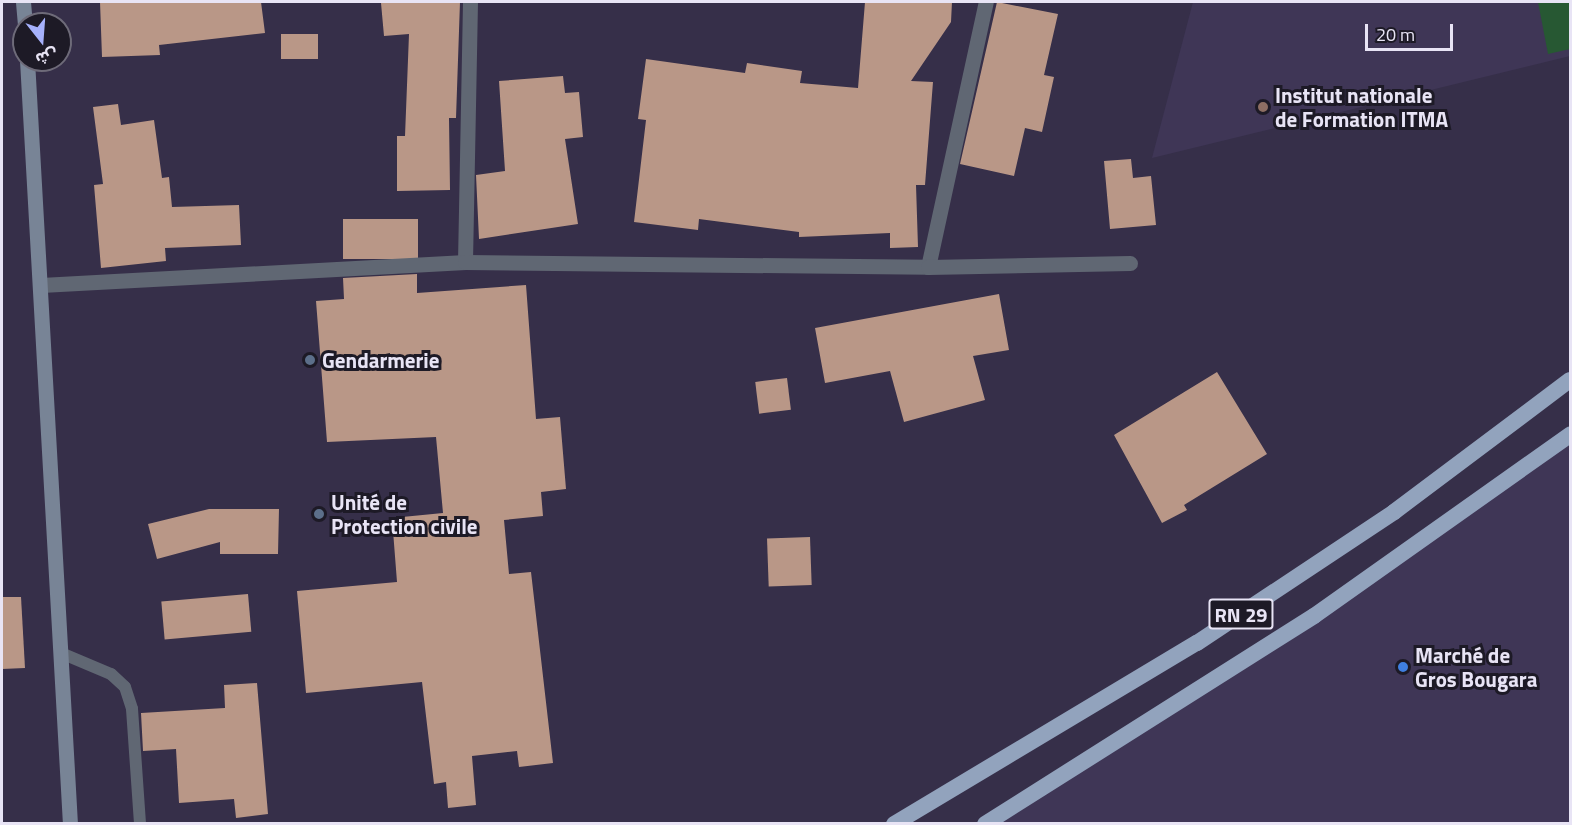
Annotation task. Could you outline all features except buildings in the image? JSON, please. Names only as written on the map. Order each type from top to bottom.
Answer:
[{"type":"highway","name":"RN 29","points":[[894,824],[1197,643],[1394,512],[1570,380]]},
{"type":"highway","name":"RN 29","points":[[985,824],[1314,616],[1570,435]]},
{"type":"main road","points":[[28,72],[70,824]]},
{"type":"street","points":[[465,262],[470,2]]},
{"type":"street","points":[[928,267],[986,2]]},
{"type":"street","points":[[41,285],[465,262],[928,267],[1130,263]]},
{"type":"lane","points":[[61,653],[111,674],[124,687],[132,710],[140,824]]},
{"type":"shaded area","name":"Institut nationale de Formation ITMA","points":[[1193,2],[1570,2],[1570,56],[1152,158]]},
{"type":"shaded area","name":"Marché de Gros Bougara","points":[[1570,435],[1570,823],[985,824],[1158,717]]},
{"type":"green space","points":[[1538,2],[1570,2],[1570,49],[1548,54]]},
{"type":"place","name":"Institut nationale de Formation ITMA","points":[[1263,107]]},
{"type":"place","name":"Gendarmerie","points":[[310,360]]},
{"type":"place","name":"Unité de Protection civile","points":[[319,514]]},
{"type":"place","name":"Marché de Gros Bougara","points":[[1403,667]]}]
